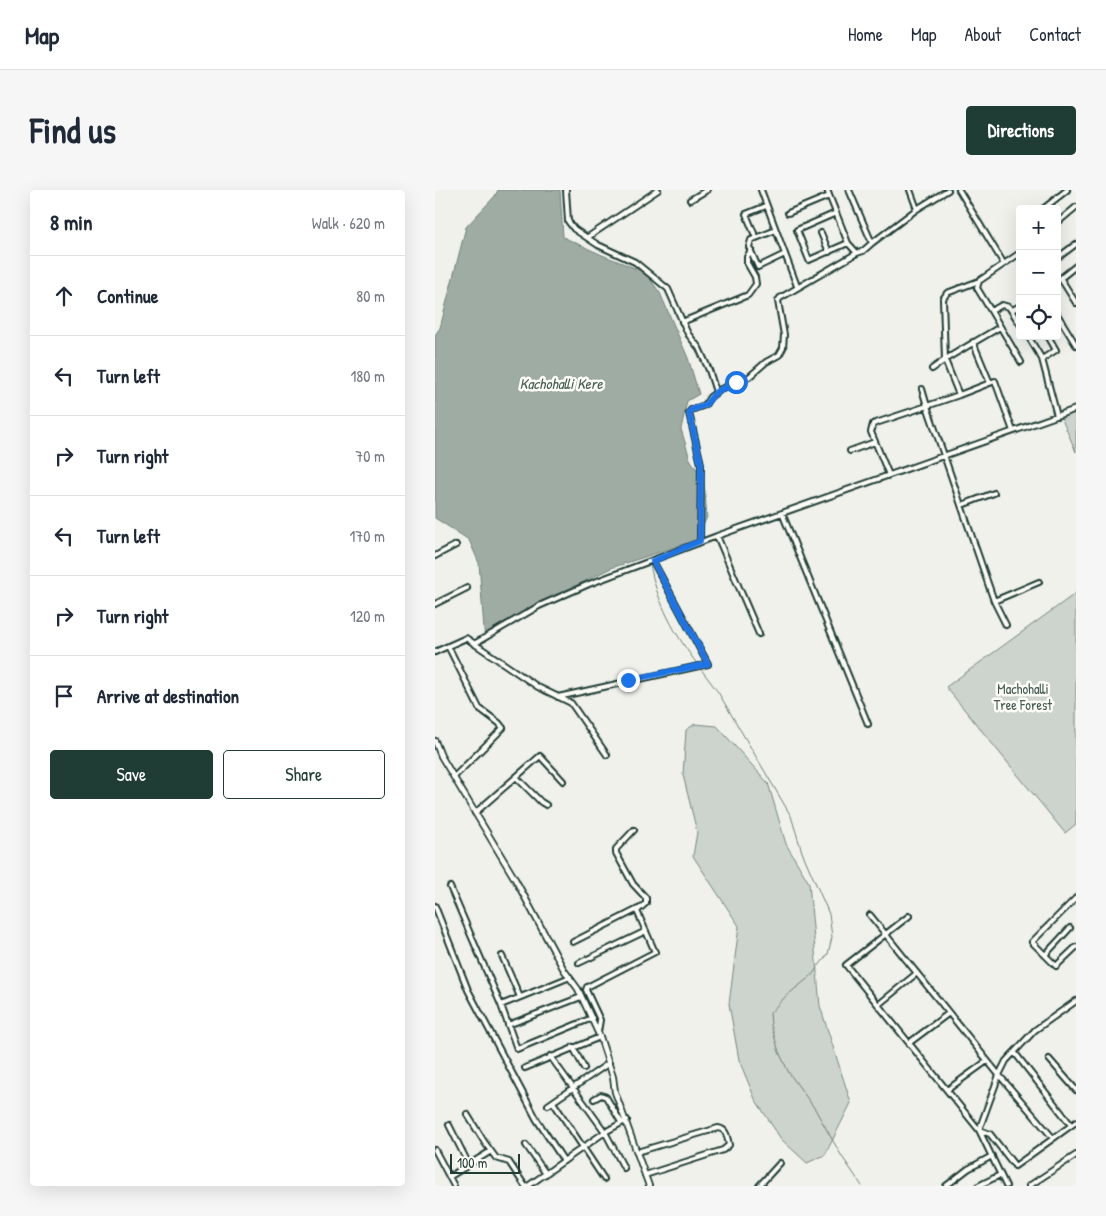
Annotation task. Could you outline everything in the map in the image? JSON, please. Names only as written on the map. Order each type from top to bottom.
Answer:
[{"type":"street","points":[[566,190],[568,221],[574,229],[598,245],[635,262],[668,289],[688,334],[699,348],[716,392]]},
{"type":"street","points":[[588,237],[658,190]]},
{"type":"street","points":[[690,200],[707,190]]},
{"type":"street","points":[[761,190],[797,286]]},
{"type":"street","points":[[827,190],[848,243],[857,253]]},
{"type":"street","points":[[849,190],[871,243]]},
{"type":"street","points":[[911,190],[917,209]]},
{"type":"street","points":[[700,541],[701,464],[689,413],[691,410],[705,405],[716,392],[749,377],[766,362],[779,355],[783,348],[784,336],[778,302],[780,298],[797,286],[863,251],[917,209],[948,190]]},
{"type":"street","points":[[959,190],[1004,264]]},
{"type":"street","points":[[1048,205],[1067,190]]},
{"type":"street","points":[[788,214],[829,196]]},
{"type":"street","points":[[756,238],[744,216],[766,206]]},
{"type":"street","points":[[1061,219],[1076,207]]},
{"type":"street","points":[[836,213],[797,230],[809,260],[848,243]]},
{"type":"street","points":[[776,230],[749,243],[751,250],[758,267],[785,254]]},
{"type":"street","points":[[821,232],[829,252]]},
{"type":"street","points":[[1061,255],[1076,244]]},
{"type":"street","points":[[682,322],[748,295],[756,284],[755,277],[747,263],[747,257],[751,250]]},
{"type":"street","points":[[959,395],[945,360],[943,299],[947,293],[979,281],[1016,256]]},
{"type":"street","points":[[1061,278],[1076,266]]},
{"type":"street","points":[[979,281],[977,288],[1021,362]]},
{"type":"street","points":[[1061,283],[1076,303]]},
{"type":"street","points":[[991,310],[1003,305],[1009,307],[1016,317]]},
{"type":"street","points":[[1012,310],[1016,308]]},
{"type":"street","points":[[1061,321],[1076,346]]},
{"type":"street","points":[[932,369],[1000,327]]},
{"type":"street","points":[[1030,340],[1042,359],[1057,416]]},
{"type":"street","points":[[1042,359],[1056,350],[1050,340]]},
{"type":"street","points":[[973,342],[990,383]]},
{"type":"street","points":[[889,475],[871,432],[873,424],[995,381],[1013,431]]},
{"type":"street","points":[[922,389],[994,601],[1006,625]]},
{"type":"street","points":[[474,644],[539,606],[589,584],[653,561],[700,541],[1076,409]]},
{"type":"street","points":[[850,451],[875,442]]},
{"type":"street","points":[[961,505],[993,493]]},
{"type":"street","points":[[782,513],[868,724]]},
{"type":"street","points":[[717,536],[759,634]]},
{"type":"street","points":[[435,556],[456,545]]},
{"type":"street","points":[[558,697],[708,664],[653,561]]},
{"type":"street","points":[[994,601],[1039,582]]},
{"type":"street","points":[[435,604],[467,588]]},
{"type":"street","points":[[435,652],[466,638],[538,687],[571,703],[607,755]]},
{"type":"street","points":[[448,646],[479,708],[503,728],[454,777]]},
{"type":"street","points":[[435,740],[441,756],[515,879],[556,955],[578,989],[592,1018],[609,1063],[615,1092],[627,1120],[649,1186]]},
{"type":"street","points":[[475,813],[540,756],[563,781]]},
{"type":"street","points":[[516,777],[546,805]]},
{"type":"street","points":[[573,942],[646,904],[646,898],[633,884],[615,853],[635,830]]},
{"type":"street","points":[[450,887],[501,1005],[517,1049],[592,1018]]},
{"type":"street","points":[[1076,898],[1032,942],[1056,966],[1076,947]]},
{"type":"street","points":[[435,906],[437,918],[468,990],[537,1120],[564,1161]]},
{"type":"street","points":[[599,1034],[600,1020],[586,990],[587,987],[655,952],[638,909]]},
{"type":"street","points":[[870,915],[987,1061],[1053,1138]]},
{"type":"street","points":[[909,916],[846,966],[979,1130],[1006,1186]]},
{"type":"street","points":[[1045,955],[1070,928]]},
{"type":"street","points":[[579,963],[646,931]]},
{"type":"street","points":[[502,956],[520,997]]},
{"type":"street","points":[[878,1005],[917,973]]},
{"type":"street","points":[[501,1005],[570,978]]},
{"type":"street","points":[[508,1025],[581,997]]},
{"type":"street","points":[[979,1130],[999,1075],[1006,1062],[1035,1030],[1076,1001]]},
{"type":"street","points":[[909,1043],[949,1013]]},
{"type":"street","points":[[525,1068],[599,1034]]},
{"type":"street","points":[[573,1047],[584,1068]]},
{"type":"street","points":[[1015,1052],[1071,1125]]},
{"type":"street","points":[[550,1056],[605,1132],[624,1168]]},
{"type":"street","points":[[1049,1059],[1076,1090]]},
{"type":"street","points":[[947,1090],[987,1061]]},
{"type":"street","points":[[547,1105],[609,1063]]},
{"type":"street","points":[[594,1099],[601,1095],[606,1097],[621,1122]]},
{"type":"street","points":[[553,1102],[604,1179]]},
{"type":"street","points":[[467,1114],[496,1158],[509,1162],[526,1186],[605,1132],[627,1120]]},
{"type":"street","points":[[979,1130],[990,1134],[1015,1166],[1076,1122]]},
{"type":"street","points":[[449,1126],[469,1165]]},
{"type":"street","points":[[637,1152],[718,1128],[726,1132],[729,1145],[723,1150],[645,1175]]},
{"type":"street","points":[[526,1145],[545,1174]]},
{"type":"street","points":[[435,1150],[454,1186]]},
{"type":"street","points":[[449,1178],[491,1151]]},
{"type":"street","points":[[1029,1186],[1076,1155]]},
{"type":"street","points":[[946,1186],[968,1169],[992,1156]]},
{"type":"street","points":[[759,1186],[780,1163]]},
{"type":"street","points":[[978,1186],[1000,1175]]},
{"type":"green space","points":[[1076,412],[1076,452],[1061,417]]},
{"type":"green space","name":"Machohalli Tree Forest","points":[[1076,593],[1076,824],[1065,833],[946,687]]},
{"type":"green space","points":[[695,724],[717,726],[768,783],[786,844],[809,883],[820,1006],[851,1103],[825,1155],[807,1163],[781,1139],[755,1099],[739,1060],[729,1004],[739,926],[693,856],[697,832],[683,775],[686,730]]},
{"type":"water","name":"Kachohalli Kere","points":[[498,190],[560,190],[563,237],[645,272],[660,293],[688,358],[699,394],[687,401],[681,429],[690,459],[704,481],[707,517],[696,540],[611,568],[517,615],[485,642],[479,563],[469,540],[435,518],[435,335],[440,328],[466,227],[495,196]]},
{"type":"waterway","points":[[650,563],[657,591],[674,630],[698,665]]},
{"type":"waterway","points":[[700,668],[718,692],[791,816],[802,852],[829,914],[832,937],[828,954],[811,976],[786,996],[770,1013],[771,1025],[779,1052],[789,1073],[815,1109],[841,1155],[862,1186]]},
{"type":"route","points":[[628,680],[708,664],[653,561],[700,541],[701,464],[689,413],[691,410],[705,405],[716,392],[736,382]]}]
